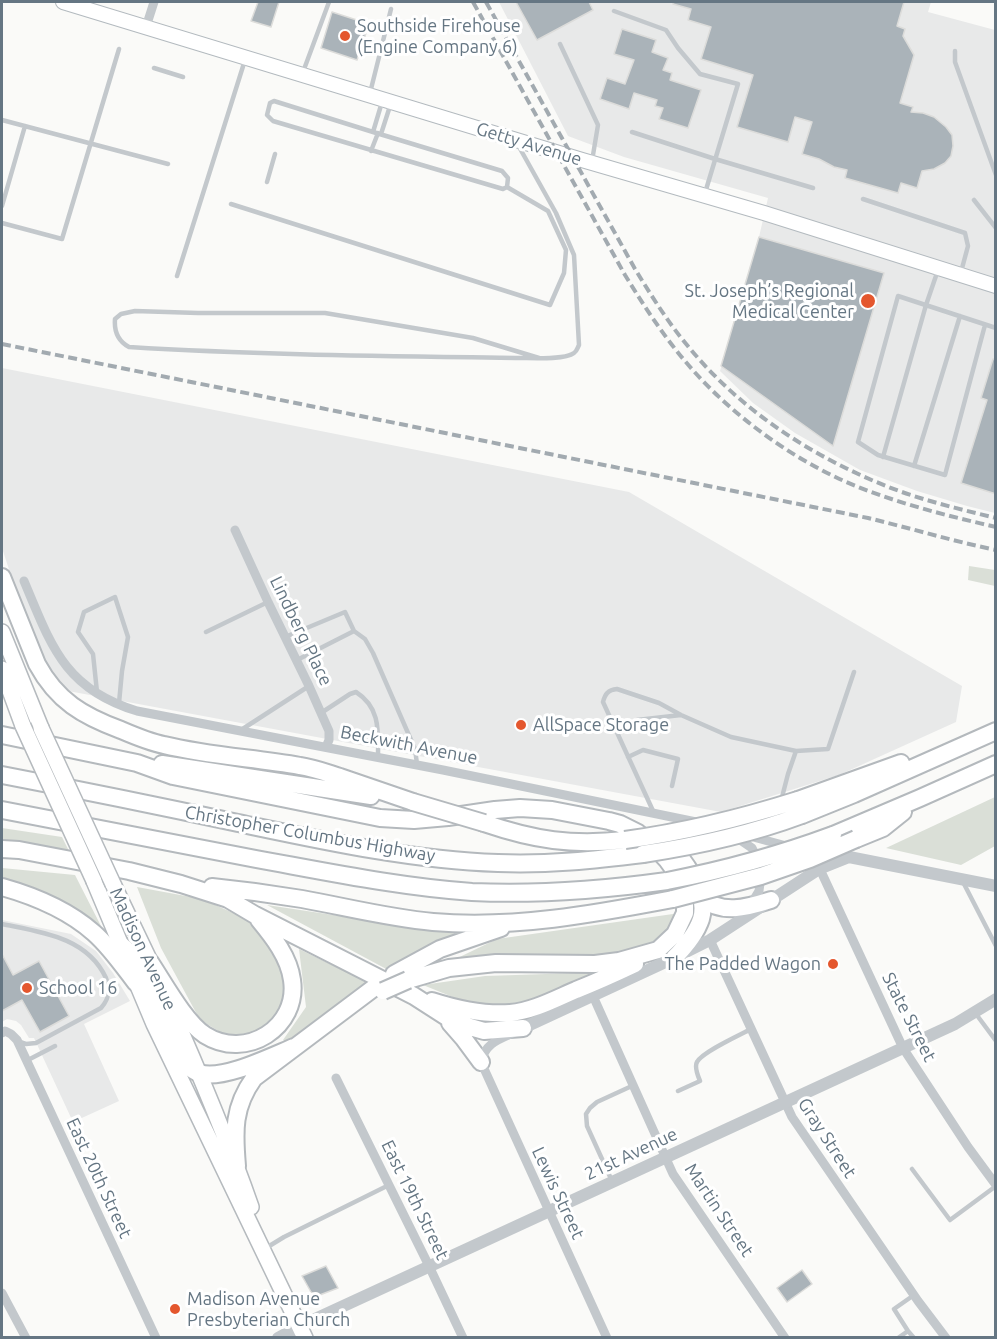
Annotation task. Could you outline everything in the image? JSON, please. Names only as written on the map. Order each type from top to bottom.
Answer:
[{"type":"highway","points":[[2,577],[37,664],[56,692],[66,702],[89,717],[139,738],[163,745],[302,766],[523,836],[561,842],[593,843],[673,833],[800,807]]},
{"type":"highway","name":"Christopher Columbus Highway","points":[[2,775],[326,841],[416,856],[499,863],[540,863],[643,854],[735,835],[800,807],[865,790],[996,730]]},
{"type":"highway","points":[[2,735],[137,763],[173,776],[380,818],[414,820],[520,808],[552,810],[635,824],[655,832],[667,842],[695,881],[700,897],[702,912],[698,927],[674,958]]},
{"type":"highway","points":[[137,763],[174,765],[414,802]]},
{"type":"highway","name":"Christopher Columbus Highway","points":[[2,810],[391,883],[472,892],[553,893],[667,881],[742,865],[833,835],[996,764]]},
{"type":"highway","points":[[181,885],[254,891],[432,922],[531,921],[603,912],[673,899],[761,876],[810,859],[883,828],[920,798]]},
{"type":"highway","points":[[2,849],[19,850],[129,871],[228,899],[255,915],[406,983],[441,1004],[473,1011],[497,1013],[522,1011],[633,965],[658,950],[675,934],[685,913],[680,878],[667,860],[646,839],[630,829],[609,821]]},
{"type":"highway","points":[[2,887],[38,899],[73,917],[101,940],[136,983]]},
{"type":"highway","points":[[700,897],[721,908],[741,909],[771,900]]},
{"type":"highway","points":[[150,962],[191,1022],[205,1035],[214,1040],[237,1044],[259,1040],[281,1021],[291,1002],[293,990],[291,970],[287,961],[272,936],[255,915]]},
{"type":"highway","points":[[406,983],[440,949],[477,935],[531,921]]},
{"type":"highway","points":[[120,944],[138,960],[184,1062],[190,1070],[210,1075],[253,1064],[294,1047]]},
{"type":"highway","points":[[237,1166],[236,1122],[240,1102],[254,1078],[294,1047],[379,989],[406,983],[449,968],[496,963],[596,964],[619,961],[658,950]]},
{"type":"highway","points":[[406,983],[443,1016],[481,1062]]},
{"type":"highway","points":[[443,1016],[466,1027],[484,1031],[523,1029]]},
{"type":"main road","name":"Getty Avenue","points":[[63,2],[591,163],[775,216],[996,286]]},
{"type":"main road","name":"Madison Avenue","points":[[2,632],[41,728],[201,1074],[237,1166],[273,1270]]},
{"type":"main road","name":"Madison Avenue","points":[[2,669],[23,726],[94,881],[164,1045],[302,1332]]},
{"type":"main road","points":[[2,684],[23,726]]},
{"type":"street","points":[[146,27],[154,2]]},
{"type":"street","name":"Lindberg Place","points":[[235,530],[329,731],[326,747]]},
{"type":"street","name":"Beckwith Avenue","points":[[24,581],[55,652],[72,674],[97,694],[137,711],[654,813],[724,829],[814,854],[849,857],[996,886]]},
{"type":"street","points":[[724,829],[752,849],[762,867],[759,891],[749,907]]},
{"type":"street","name":"State Street","points":[[814,854],[903,1048],[968,1147],[996,1185]]},
{"type":"street","points":[[481,1062],[484,1052],[495,1041],[710,940],[819,869],[849,857]]},
{"type":"street","name":"Gray Street","points":[[710,940],[792,1117],[946,1338]]},
{"type":"street","name":"Martin Street","points":[[593,996],[673,1174],[785,1338]]},
{"type":"street","name":"21st Avenue","points":[[278,1338],[302,1332],[429,1266],[956,1024],[996,999]]},
{"type":"street","name":"East 20th Street","points":[[10,1035],[26,1061],[156,1338]]},
{"type":"street","name":"Lewis Street","points":[[481,1062],[607,1338]]},
{"type":"street","name":"East 19th Street","points":[[336,1078],[463,1338]]},
{"type":"street","points":[[2,1293],[26,1338]]},
{"type":"lane","points":[[302,75],[329,2]]},
{"type":"lane","points":[[369,95],[391,9]]},
{"type":"lane","points":[[614,10],[666,30],[700,74],[738,84],[704,196]]},
{"type":"lane","points":[[560,44],[598,125],[591,163]]},
{"type":"lane","points":[[2,223],[62,239],[119,49]]},
{"type":"lane","points":[[955,51],[955,62],[996,175]]},
{"type":"lane","points":[[177,276],[246,58]]},
{"type":"lane","points":[[154,68],[183,77]]},
{"type":"lane","points":[[231,204],[550,305],[564,273],[566,250],[548,211],[507,187],[504,189],[273,121],[267,115],[270,103],[274,101],[502,171],[508,178],[507,187]]},
{"type":"lane","points":[[371,150],[387,101]]},
{"type":"lane","points":[[377,133],[387,101]]},
{"type":"lane","points":[[2,120],[168,164]]},
{"type":"lane","points":[[2,206],[25,126]]},
{"type":"lane","points":[[633,132],[813,188]]},
{"type":"lane","points":[[515,140],[556,213],[574,255],[579,345],[576,352],[568,357],[539,358],[297,354],[187,350],[129,346],[123,344],[114,327],[115,319],[121,314],[135,311],[326,313],[473,338],[539,358]]},
{"type":"lane","points":[[267,182],[275,154]]},
{"type":"lane","points":[[863,199],[965,233],[968,246],[960,275]]},
{"type":"lane","points":[[974,200],[993,220],[996,228]]},
{"type":"lane","points":[[883,457],[938,268]]},
{"type":"lane","points":[[986,325],[945,475],[883,457],[858,442],[898,296],[996,328]]},
{"type":"lane","points":[[914,466],[960,316]]},
{"type":"lane","points":[[97,694],[93,654],[78,632],[84,612],[116,597],[128,637],[119,705]]},
{"type":"lane","points":[[207,632],[268,602]]},
{"type":"lane","points":[[285,637],[345,612],[354,631],[365,639],[373,653],[415,749],[417,765]]},
{"type":"lane","points":[[297,660],[354,631]]},
{"type":"lane","points":[[654,813],[603,702],[605,695],[611,690],[617,689],[659,703],[681,715],[732,736],[796,750],[828,749],[854,672]]},
{"type":"lane","points":[[239,731],[309,686]]},
{"type":"lane","points":[[321,713],[350,694],[356,692],[362,696],[378,721],[378,758]]},
{"type":"lane","points":[[637,720],[681,715]]},
{"type":"lane","points":[[628,757],[643,750],[678,759],[672,786]]},
{"type":"lane","points":[[776,810],[781,801],[796,750]]},
{"type":"lane","points":[[762,840],[772,820]]},
{"type":"lane","points":[[962,880],[996,946]]},
{"type":"lane","points":[[2,924],[63,938],[77,946],[98,965],[109,985],[109,994],[101,1008],[36,1043],[26,1044],[10,1035]]},
{"type":"lane","points":[[975,1012],[996,1041]]},
{"type":"lane","points":[[678,1091],[700,1081],[696,1067],[700,1059],[718,1046],[751,1029]]},
{"type":"lane","points":[[26,1061],[55,1047]]},
{"type":"lane","points":[[612,1182],[587,1126],[586,1114],[597,1102],[633,1085]]},
{"type":"lane","points":[[912,1169],[950,1220],[996,1185]]},
{"type":"lane","points":[[266,1248],[389,1185]]},
{"type":"lane","points":[[914,1295],[894,1310],[914,1338]]},
{"type":"lane","points":[[898,1338],[908,1331]]},
{"type":"shaded area","name":"St. Joseph’s Regional Medical Center","points":[[499,2],[931,2],[928,12],[995,30],[995,513],[917,491],[860,470],[795,433],[753,403],[720,371],[768,198],[624,157],[568,136]]},
{"type":"shaded area","points":[[2,368],[629,492],[962,686],[956,722],[839,775],[721,812],[52,688],[36,652],[2,548]]},
{"type":"shaded area","points":[[969,566],[995,570],[995,586],[968,580]]},
{"type":"shaded area","points":[[995,797],[995,846],[961,865],[886,848]]},
{"type":"shaded area","points":[[2,828],[62,837],[70,853],[2,848]]},
{"type":"shaded area","points":[[2,868],[75,875],[101,926],[64,902],[2,881]]},
{"type":"shaded area","points":[[137,887],[202,899],[251,921],[271,944],[289,990],[271,1027],[237,1042],[200,1020],[161,948]]},
{"type":"shaded area","points":[[267,905],[466,935],[390,971]]},
{"type":"shaded area","points":[[680,913],[658,946],[601,958],[443,965],[497,939]]},
{"type":"shaded area","points":[[2,920],[71,934],[96,951],[113,973],[130,1001],[84,1024],[119,1101],[73,1122],[34,1038],[29,1038],[16,1021],[7,1019],[2,1022]]},
{"type":"shaded area","points":[[299,949],[367,982],[289,1044],[283,1040],[306,1007]]},
{"type":"shaded area","points":[[607,972],[514,1009],[475,1006],[423,985],[485,976]]},
{"type":"building","points":[[258,2],[279,2],[271,27],[251,21]]},
{"type":"building","points":[[516,2],[589,2],[593,10],[537,40]]},
{"type":"building","points":[[673,2],[904,2],[897,26],[905,29],[903,36],[914,55],[900,103],[913,107],[911,112],[934,117],[946,127],[952,135],[951,156],[945,163],[934,169],[922,171],[917,188],[901,183],[898,193],[845,178],[847,170],[802,154],[812,122],[795,117],[788,142],[737,127],[753,75],[701,59],[711,27],[688,20],[691,9],[673,4]]},
{"type":"building","name":"Southside Firehouse (Engine Company 6)","points":[[332,12],[369,24],[357,60],[321,48]]},
{"type":"building","points":[[622,29],[656,40],[652,52],[668,58],[663,70],[672,73],[670,80],[701,90],[688,128],[659,119],[663,108],[655,106],[657,100],[634,93],[629,109],[600,99],[607,78],[625,84],[634,60],[614,54]]},
{"type":"building","points":[[759,237],[884,273],[833,446],[721,366]]},
{"type":"building","points":[[993,359],[996,359],[996,494],[961,483],[987,400],[981,398]]},
{"type":"building","name":"School 16","points":[[2,954],[13,975],[39,961],[69,1016],[40,1032],[22,1000],[2,1011]]},
{"type":"building","points":[[326,1266],[338,1288],[317,1296],[311,1292],[302,1276]]},
{"type":"building","points":[[802,1270],[812,1284],[787,1302],[777,1288]]},
{"type":"railway","points":[[473,2],[625,275],[669,341],[711,390],[774,441],[844,481],[899,502],[996,527]]},
{"type":"railway","points":[[486,2],[635,269],[673,327],[707,368],[729,390],[777,428],[830,460],[899,491],[996,518]]},
{"type":"railway","points":[[2,344],[868,518],[996,550]]},
{"type":"place","name":"Southside Firehouse (Engine Company 6)","points":[[345,36]]},
{"type":"place","name":"St. Joseph’s Regional Medical Center","points":[[868,301]]},
{"type":"place","name":"AllSpace Storage","points":[[521,725]]},
{"type":"place","name":"The Padded Wagon","points":[[833,964]]},
{"type":"place","name":"School 16","points":[[27,988]]},
{"type":"place","name":"Madison Avenue Presbyterian Church","points":[[175,1309]]}]
